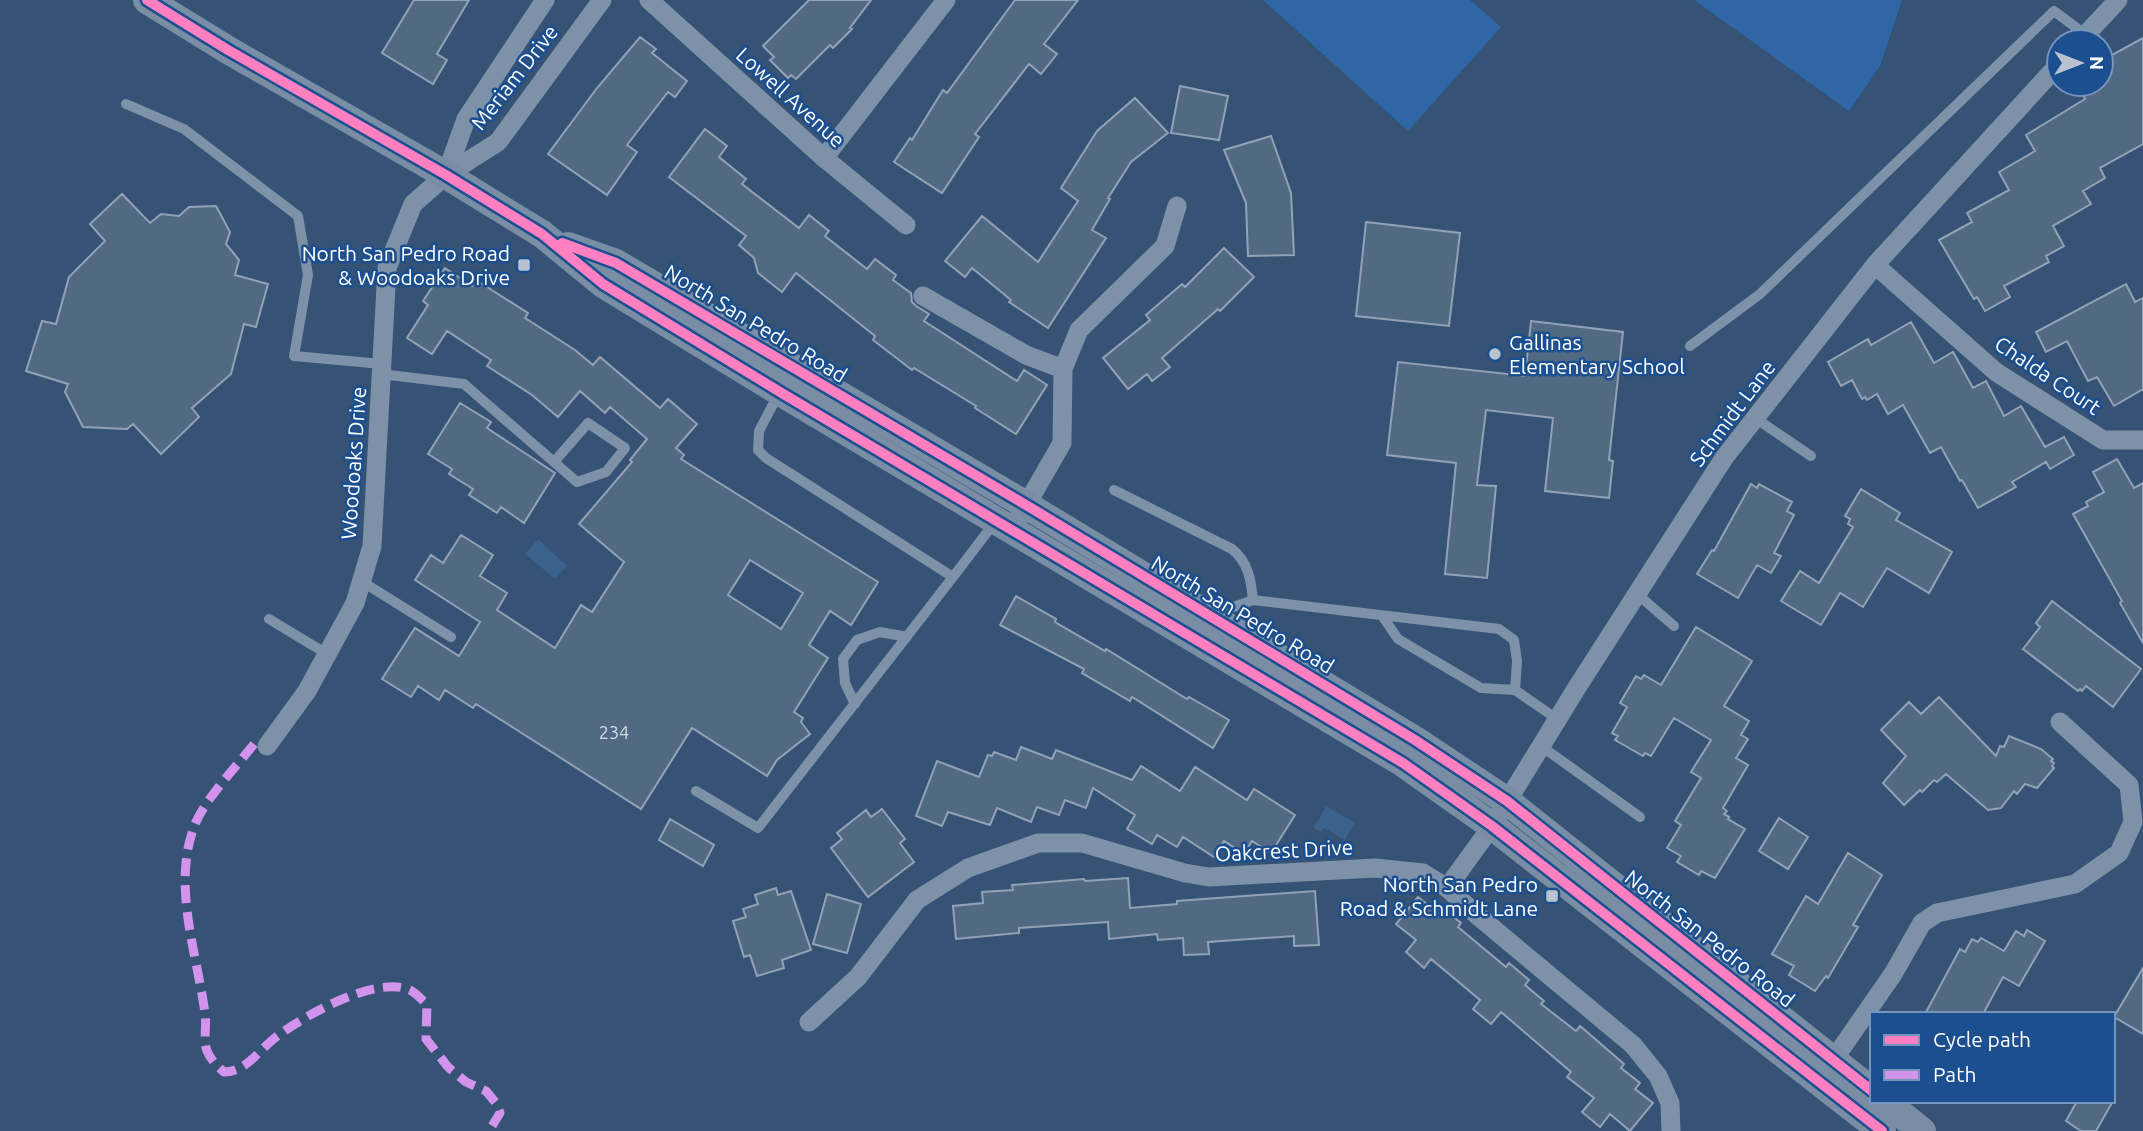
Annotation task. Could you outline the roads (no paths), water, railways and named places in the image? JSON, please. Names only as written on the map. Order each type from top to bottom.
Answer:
[{"type":"main road","name":"North San Pedro Road","points":[[147,0],[550,239],[603,284],[780,392],[1403,763],[1826,1071],[1870,1090]]},
{"type":"main road","name":"North San Pedro Road","points":[[550,239],[616,263],[1026,505],[1415,740],[1507,801],[1826,1071],[1882,1131]]},
{"type":"main road","points":[[1887,1103],[1922,1131]]},
{"type":"street","name":"Meriam Drive","points":[[446,175],[466,119],[545,0]]},
{"type":"street","name":"Meriam Drive","points":[[446,175],[498,142],[602,0]]},
{"type":"street","name":"Lowell Avenue","points":[[649,0],[824,158],[906,225]]},
{"type":"street","points":[[824,158],[946,0]]},
{"type":"street","points":[[2091,28],[2118,0]]},
{"type":"street","name":"Schmidt Lane","points":[[1447,888],[1492,826],[1724,458],[1875,265],[2045,79]]},
{"type":"street","name":"Woodoaks Drive","points":[[267,746],[307,691],[355,603],[372,545],[387,268],[413,204],[446,175]]},
{"type":"street","points":[[1004,525],[1026,505],[1062,443],[1063,369],[1079,330],[1165,246],[1177,206]]},
{"type":"street","name":"Chalda Court","points":[[1875,265],[1996,372],[2103,440],[2143,440]]},
{"type":"street","points":[[923,296],[1026,355],[1063,369]]},
{"type":"street","points":[[1826,1071],[1893,974],[1923,923],[1937,913],[2075,884],[2119,853],[2133,822],[2129,785],[2060,722]]},
{"type":"street","name":"Oakcrest Drive","points":[[809,1022],[858,977],[917,900],[968,868],[1038,843],[1082,844],[1185,873],[1209,877],[1376,868],[1423,873],[1447,888],[1633,1045],[1657,1076],[1670,1102],[1671,1131]]},
{"type":"lane","points":[[1690,346],[1760,294],[2054,11],[2072,28]]},
{"type":"lane","points":[[126,104],[184,129],[298,216],[308,275],[294,356],[464,384],[577,482],[606,472],[625,449],[588,423],[554,462]]},
{"type":"lane","points":[[780,392],[759,431],[758,450],[766,458],[953,578]]},
{"type":"lane","points":[[1755,418],[1811,456]]},
{"type":"lane","points":[[1114,490],[1232,548],[1242,557],[1250,576],[1253,600]]},
{"type":"lane","points":[[696,792],[758,828],[953,578],[1004,525]]},
{"type":"lane","points":[[361,581],[451,637]]},
{"type":"lane","points":[[1637,594],[1674,626]]},
{"type":"lane","points":[[1209,616],[1253,600],[1499,629],[1514,640],[1517,661],[1515,690]]},
{"type":"lane","points":[[1383,617],[1398,639],[1481,688],[1515,690],[1557,719]]},
{"type":"lane","points":[[269,619],[327,654]]},
{"type":"lane","points":[[855,704],[845,684],[843,659],[857,640],[880,632],[907,637]]},
{"type":"lane","points":[[1541,746],[1640,817]]},
{"type":"place","name":"North San Pedro Road & Woodoaks Drive","points":[[524,265]]},
{"type":"place","name":"Gallinas Elementary School","points":[[1495,354]]},
{"type":"place","name":"North San Pedro Road & Schmidt Lane","points":[[1552,896]]}]
